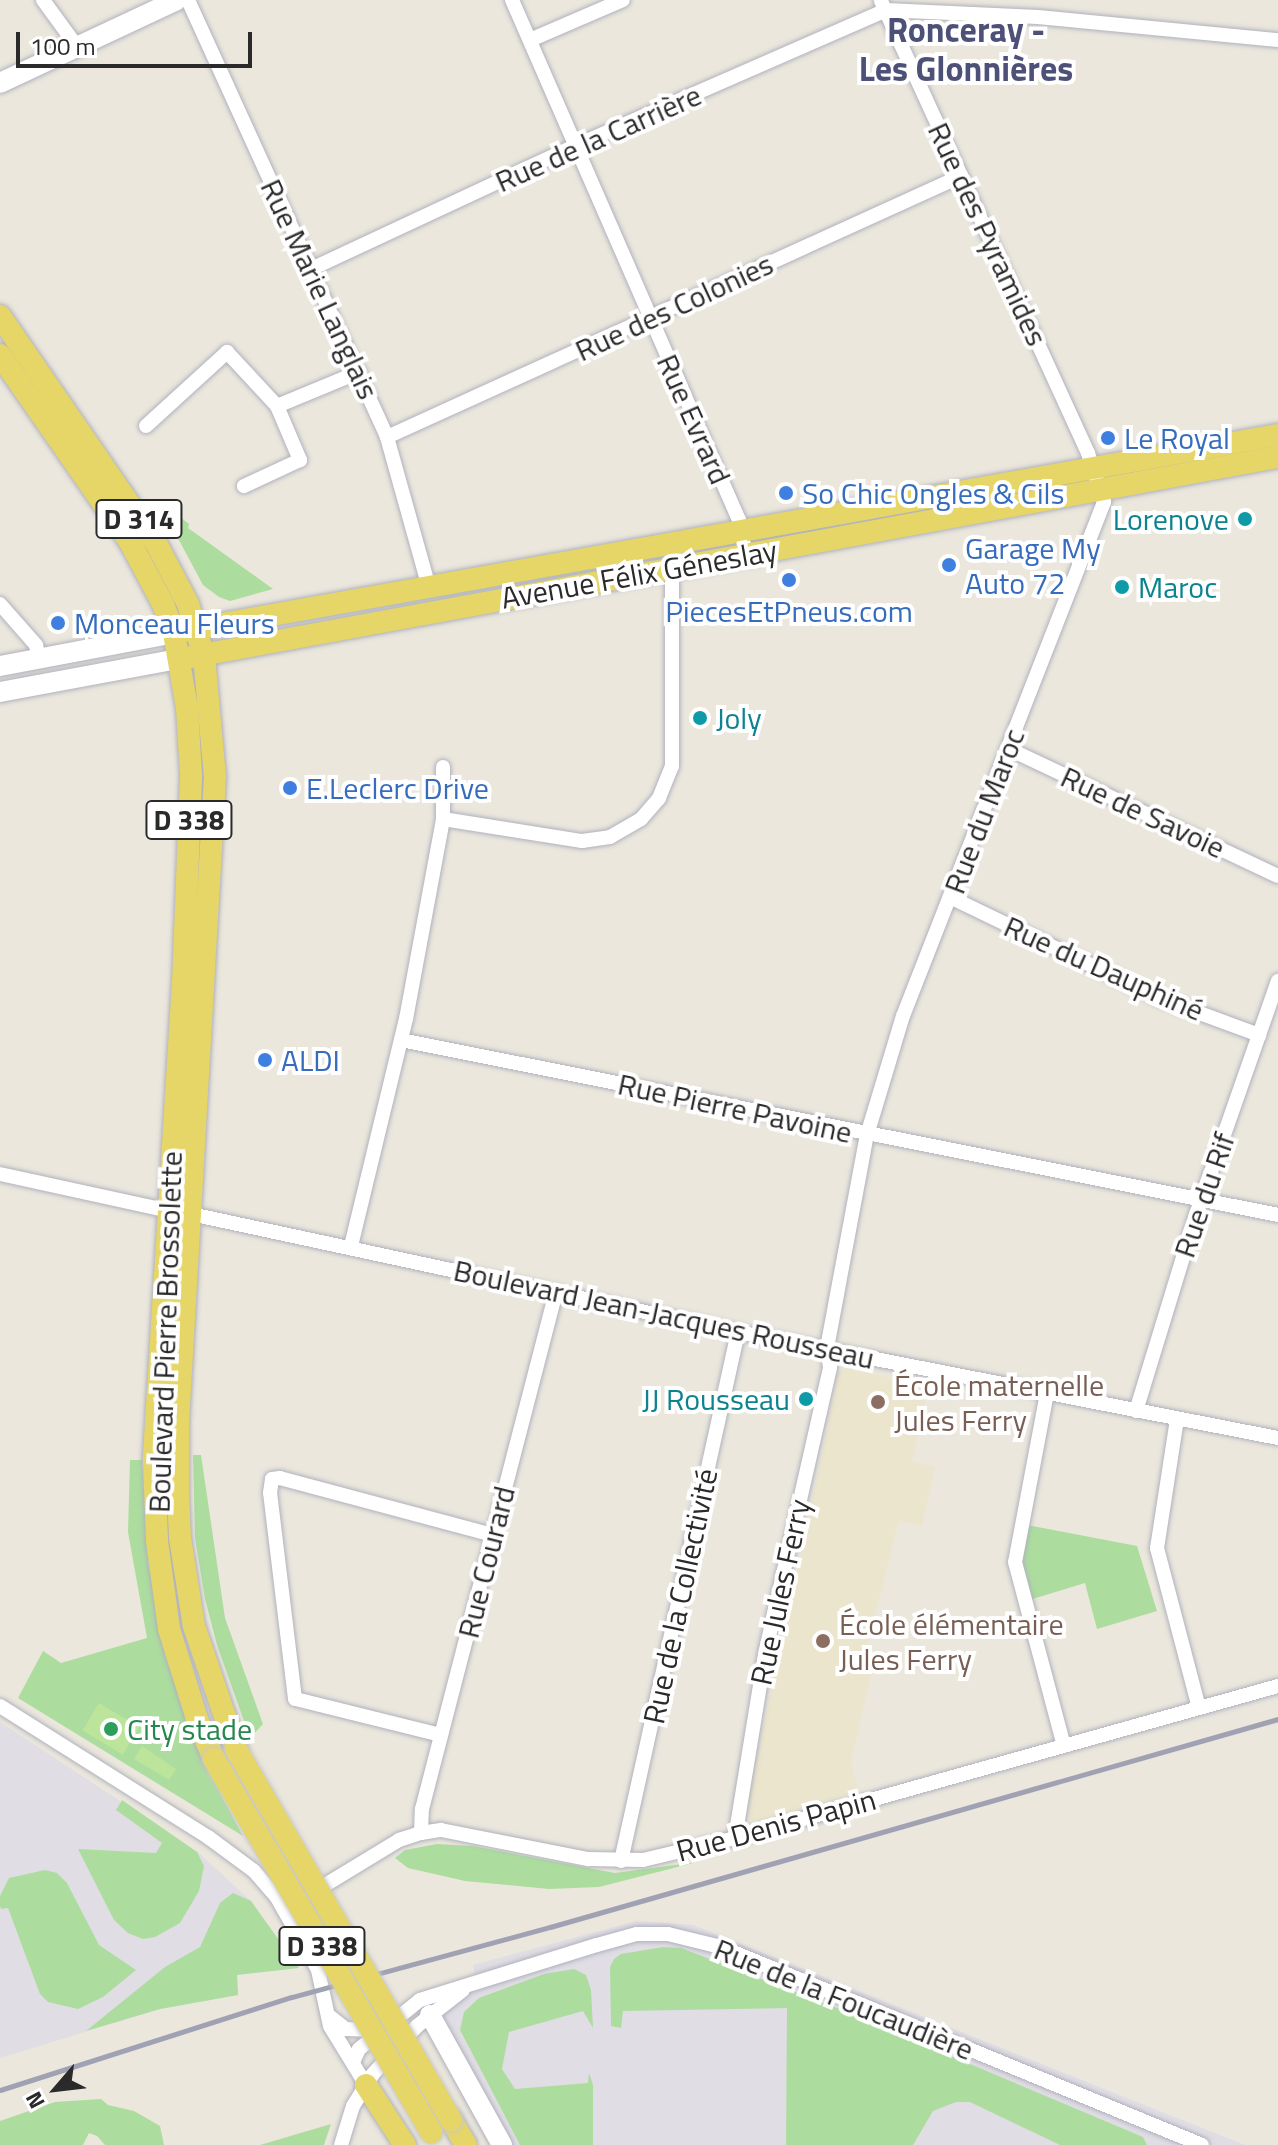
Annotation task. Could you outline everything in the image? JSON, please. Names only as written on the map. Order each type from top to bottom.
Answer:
[{"type":"main road","points":[[0,83],[177,0]]},
{"type":"main road","name":"D 314","points":[[0,316],[156,543],[196,628]]},
{"type":"main road","name":"D 314","points":[[0,355],[130,542],[163,604],[174,633]]},
{"type":"main road","name":"Avenue Félix Géneslay","points":[[0,666],[196,628],[1278,435]]},
{"type":"main road","name":"Avenue Félix Géneslay","points":[[0,692],[1278,457]]},
{"type":"main road","name":"Boulevard Pierre Brossolette","points":[[196,628],[204,656],[215,777],[202,1018],[154,1459],[157,1541],[169,1629],[197,1719],[214,1759],[435,2138]]},
{"type":"main road","name":"Boulevard Pierre Brossolette","points":[[174,633],[187,708],[191,776],[180,1212],[190,1246],[178,1423],[180,1538],[194,1626],[236,1749],[466,2145]]},
{"type":"main road","points":[[430,2015],[502,2145]]},
{"type":"main road","points":[[366,2085],[405,2145]]},
{"type":"street","points":[[43,0],[78,48]]},
{"type":"street","name":"Rue Marie Langlais","points":[[188,0],[387,437],[429,587]]},
{"type":"street","name":"Rue Evrard","points":[[512,0],[742,531],[746,555]]},
{"type":"street","points":[[530,40],[623,0]]},
{"type":"street","points":[[884,5],[1278,40]]},
{"type":"street","name":"Rue de la Carrière","points":[[311,269],[884,5]]},
{"type":"street","name":"Rue des Pyramides","points":[[884,5],[1101,489]]},
{"type":"street","name":"Rue des Colonies","points":[[387,437],[961,176]]},
{"type":"street","points":[[146,426],[227,352],[277,406],[300,460],[244,486]]},
{"type":"street","points":[[277,406],[359,372]]},
{"type":"street","name":"Rue du Maroc","points":[[827,1348],[867,1135],[903,1016],[1104,502],[1101,489]]},
{"type":"street","points":[[443,819],[582,841],[610,837],[641,819],[659,798],[672,766],[672,568]]},
{"type":"street","points":[[0,604],[36,645],[39,659]]},
{"type":"street","name":"Rue de Savoie","points":[[1009,749],[1278,876]]},
{"type":"street","points":[[351,1246],[401,1040],[443,819],[443,767]]},
{"type":"street","name":"Rue du Dauphiné","points":[[950,897],[1159,998],[1259,1035]]},
{"type":"street","name":"Rue du Rif","points":[[1136,1411],[1202,1201],[1259,1035],[1276,998],[1278,981]]},
{"type":"street","name":"Rue Pierre Pavoine","points":[[401,1040],[1278,1215]]},
{"type":"street","name":"Boulevard Jean-Jacques Rousseau","points":[[0,1174],[351,1246],[372,1254],[738,1332],[1278,1438]]},
{"type":"street","name":"Rue Courard","points":[[421,1833],[422,1809],[556,1292]]},
{"type":"street","name":"Rue de la Collectivité","points":[[621,1861],[738,1332]]},
{"type":"street","name":"Rue Jules Ferry","points":[[735,1838],[765,1654],[830,1367],[827,1348]]},
{"type":"street","points":[[1047,1393],[1015,1562],[1064,1746]]},
{"type":"street","points":[[1177,1419],[1157,1548],[1199,1708]]},
{"type":"street","points":[[441,1735],[295,1699],[270,1493],[272,1479],[280,1478],[493,1535]]},
{"type":"street","name":"Rue Denis Papin","points":[[284,1910],[399,1840],[421,1833],[441,1830],[468,1833],[532,1850],[621,1861],[684,1852],[1278,1686]]},
{"type":"street","points":[[0,1706],[242,1860],[266,1884],[318,1970],[330,2026],[366,2085]]},
{"type":"street","name":"Rue de la Foucaudière","points":[[353,2062],[356,2051],[402,2011],[420,2000],[476,1980],[637,1934],[693,1938],[1202,2145]]},
{"type":"street","name":"Rue de la Foucaudière","points":[[341,2145],[353,2106],[366,2085],[430,2015],[476,1980]]},
{"type":"street","points":[[402,2011],[415,2007],[430,2015]]},
{"type":"street","points":[[327,2014],[346,2029],[366,2031],[385,2026]]},
{"type":"shaded area","name":"École élémentaire Jules Ferry","points":[[846,1368],[928,1386],[912,1462],[935,1467],[922,1526],[899,1521],[863,1662],[871,1674],[851,1763],[859,1792],[754,1822],[744,1814],[780,1651],[775,1650],[789,1594],[786,1593],[790,1575],[797,1576],[838,1373]]},
{"type":"shaded area","points":[[0,1722],[199,1853],[251,1901],[299,1968],[237,1975],[238,1995],[160,2009],[0,2058]]},
{"type":"shaded area","points":[[637,1921],[693,1925],[1245,2145],[502,2145],[436,2020],[476,1980],[473,1965]]},
{"type":"green space","points":[[157,499],[189,524],[188,528],[273,589],[230,601],[203,585]]},
{"type":"green space","points":[[193,1455],[201,1455],[225,1618],[263,1724],[250,1738],[217,1645],[205,1599],[195,1538]]},
{"type":"green space","points":[[130,1460],[142,1460],[148,1562],[165,1656],[208,1770],[243,1836],[18,1698],[43,1651],[61,1663],[147,1638],[128,1532]]},
{"type":"green space","points":[[1022,1524],[1137,1546],[1157,1611],[1097,1629],[1085,1583],[1026,1601],[1015,1562]]},
{"type":"green space","name":"City stade","points":[[99,1703],[139,1727],[123,1755],[83,1730]]},
{"type":"green space","points":[[142,1746],[176,1769],[169,1780],[134,1759]]},
{"type":"green space","points":[[122,1800],[197,1852],[204,1866],[199,1891],[180,1923],[155,1937],[143,1939],[128,1933],[114,1920],[78,1849],[156,1853],[162,1843],[116,1810]]},
{"type":"green space","points":[[437,1844],[473,1846],[615,1873],[697,1862],[599,1887],[549,1889],[465,1881],[408,1868],[395,1858],[405,1850]]},
{"type":"green space","points":[[45,1870],[57,1873],[67,1883],[99,1945],[136,1970],[103,1997],[78,2009],[48,2002],[40,1994],[8,1908],[1,1909],[0,1906],[0,1896],[9,1878]]},
{"type":"green space","points":[[233,1893],[251,1901],[299,1968],[237,1975],[238,1995],[160,2009],[86,2031],[165,1967],[200,1947],[220,1903]]},
{"type":"green space","points":[[663,1947],[681,1948],[837,2008],[1143,2137],[1147,2145],[1060,2145],[970,2102],[956,2102],[933,2111],[913,2145],[786,2145],[787,2008],[623,2011],[621,2028],[611,2026],[610,1967],[614,1959],[621,1954]]},
{"type":"green space","points":[[574,1969],[586,1975],[591,1990],[593,2028],[583,2011],[509,2032],[502,2069],[515,2089],[588,2083],[589,2073],[593,2085],[593,2145],[520,2145],[460,2030],[464,2012],[479,1998],[544,1974]]},
{"type":"green space","points":[[101,2099],[108,2105],[134,2111],[160,2126],[164,2145],[105,2145],[89,2133],[83,2145],[0,2145],[0,2121],[55,2102]]},
{"type":"green space","points":[[331,2124],[324,2145],[260,2145]]},
{"type":"railway","points":[[0,2090],[292,1997],[550,1927],[1278,1719]]},
{"type":"place","name":"Le Royal","points":[[1108,438]]},
{"type":"place","name":"So Chic Ongles & Cils","points":[[786,493]]},
{"type":"place","name":"Lorenove","points":[[1245,519]]},
{"type":"place","name":"Garage My Auto 72","points":[[949,565]]},
{"type":"place","name":"PiecesEtPneus.com","points":[[789,580]]},
{"type":"place","name":"Maroc","points":[[1122,587]]},
{"type":"place","name":"Monceau Fleurs","points":[[58,623]]},
{"type":"place","name":"Joly","points":[[700,718]]},
{"type":"place","name":"E.Leclerc Drive","points":[[290,788]]},
{"type":"place","name":"ALDI","points":[[265,1060]]},
{"type":"place","name":"JJ Rousseau","points":[[806,1399]]},
{"type":"place","name":"École maternelle Jules Ferry","points":[[878,1402]]},
{"type":"place","name":"École élémentaire Jules Ferry","points":[[823,1641]]},
{"type":"place","name":"City stade","points":[[111,1729]]},
{"type":"district","name":"Ronceray - Les Glonnières","points":[[966,48]]}]
